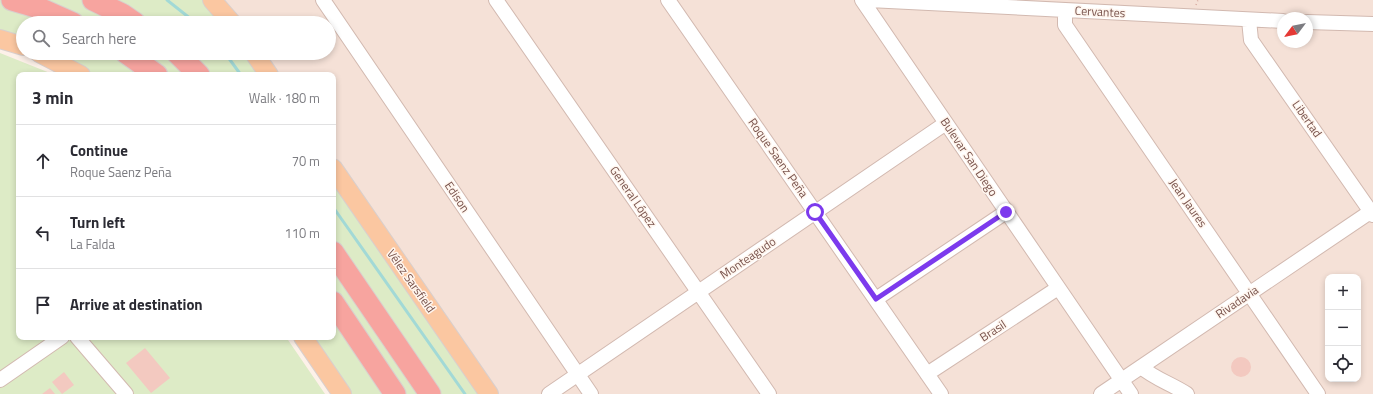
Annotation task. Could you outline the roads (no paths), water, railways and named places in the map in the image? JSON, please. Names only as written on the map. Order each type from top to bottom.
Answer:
[{"type":"highway","points":[[12,0],[40,8],[58,16]]},
{"type":"highway","points":[[93,0],[125,16]]},
{"type":"highway","points":[[136,60],[153,72]]},
{"type":"highway","points":[[184,60],[196,72]]},
{"type":"highway","points":[[336,256],[430,394]]},
{"type":"highway","points":[[336,306],[396,394]]},
{"type":"main road","points":[[212,0],[226,16]]},
{"type":"main road","points":[[0,39],[16,44]]},
{"type":"main road","points":[[52,60],[75,72]]},
{"type":"main road","points":[[259,60],[267,72]]},
{"type":"main road","name":"Vélez Sarsfield","points":[[336,172],[489,394]]},
{"type":"main road","points":[[305,340],[342,394]]},
{"type":"street","name":"Edison","points":[[323,0],[334,16]]},
{"type":"street","name":"General López","points":[[496,0],[769,394]]},
{"type":"street","name":"Roque Saenz Peña","points":[[668,0],[941,394]]},
{"type":"street","name":"Bulevar San Diego","points":[[862,0],[1131,394]]},
{"type":"street","name":"Cervantes","points":[[869,0],[1277,21]]},
{"type":"street","name":"Jean Jaures","points":[[1065,10],[1065,25],[1318,394]]},
{"type":"street","name":"Edison","points":[[336,19],[591,394]]},
{"type":"street","name":"Libertad","points":[[1249,20],[1251,40],[1372,212]]},
{"type":"street","points":[[1313,22],[1373,24]]},
{"type":"street","name":"Monteagudo","points":[[550,394],[946,123]]},
{"type":"street","points":[[876,299],[1006,212]]},
{"type":"street","name":"Rivadavia","points":[[1101,394],[1372,212]]},
{"type":"street","name":"Brasil","points":[[927,374],[1058,288]]},
{"type":"street","points":[[0,380],[58,340]]},
{"type":"street","points":[[80,340],[126,394]]},
{"type":"street","points":[[1140,367],[1153,377],[1177,387],[1187,394]]},
{"type":"waterway","points":[[167,0],[187,16]]},
{"type":"waterway","points":[[230,60],[239,72]]},
{"type":"waterway","points":[[336,211],[465,394]]}]
